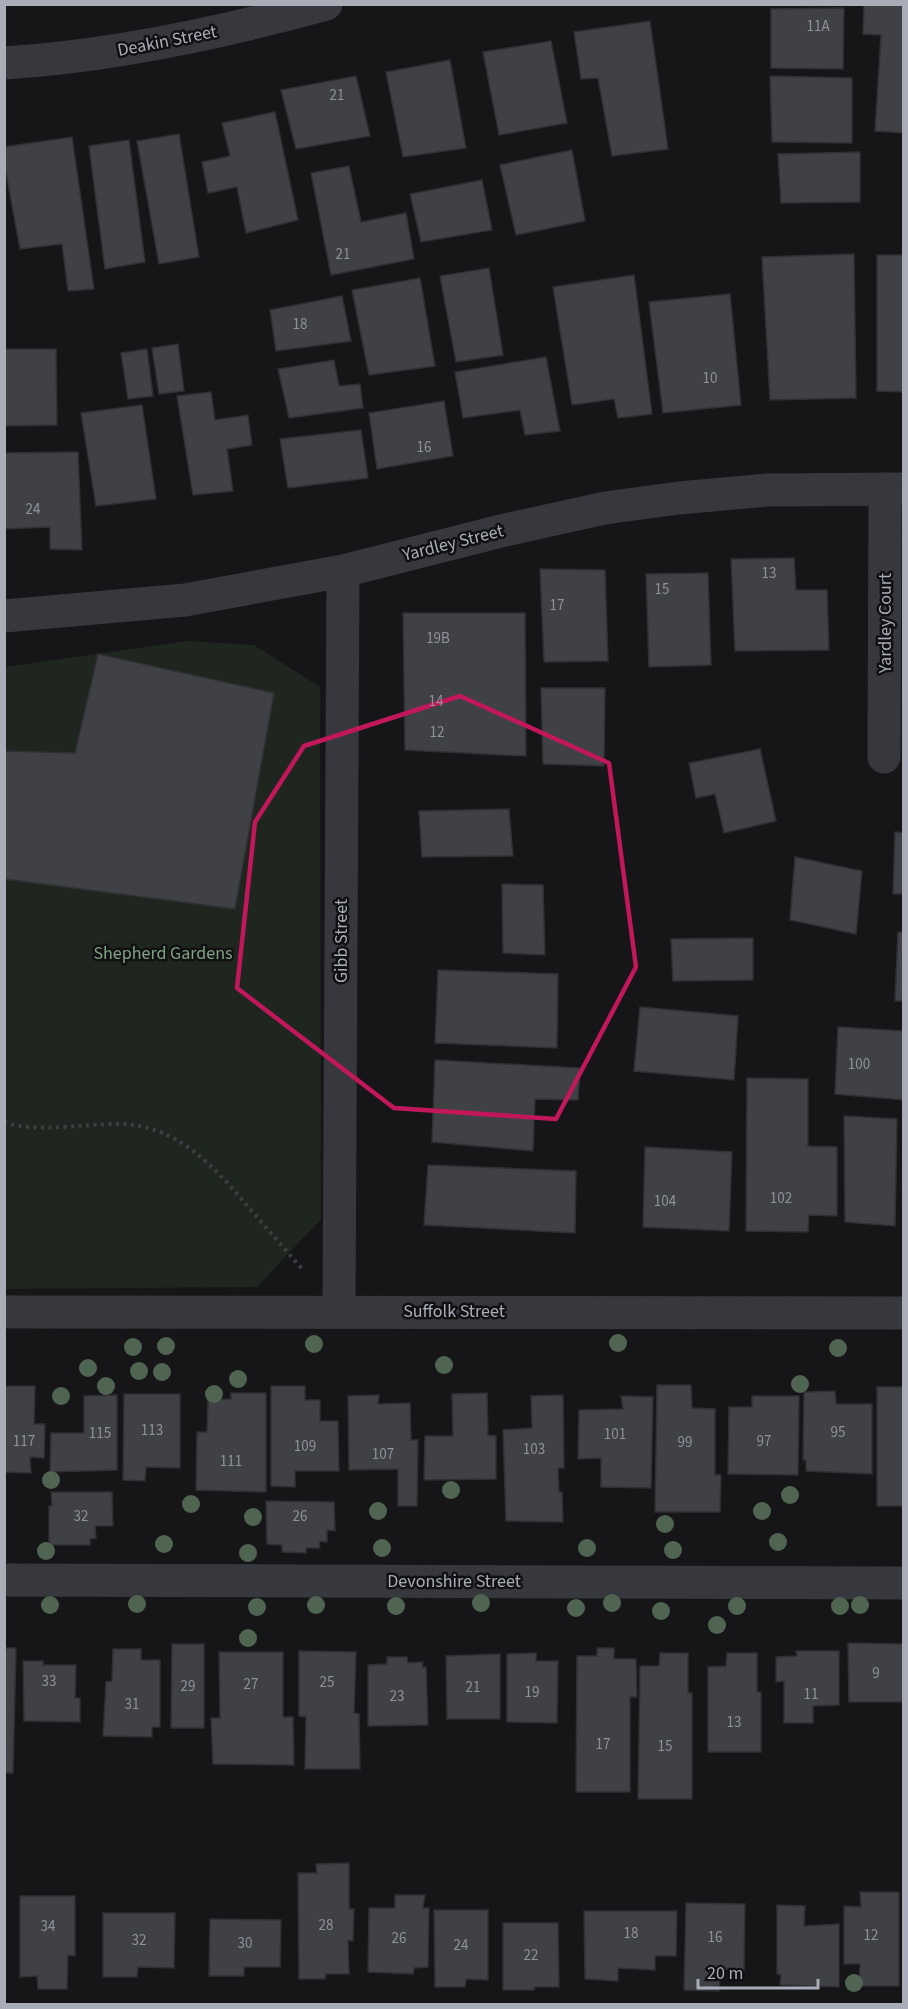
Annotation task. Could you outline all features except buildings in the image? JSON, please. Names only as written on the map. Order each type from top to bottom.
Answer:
[{"type":"street","name":"Deakin Street","points":[[4,63],[98,54],[167,43],[326,4]]},
{"type":"street","name":"Yardley Street","points":[[4,616],[185,600],[343,571],[501,531],[605,508],[679,498],[768,490],[894,489]]},
{"type":"street","name":"Yardley Court","points":[[884,757],[894,489]]},
{"type":"street","name":"Gibb Street","points":[[339,1311],[343,571]]},
{"type":"street","name":"Suffolk Street","points":[[4,1312],[903,1313]]},
{"type":"street","name":"Devonshire Street","points":[[4,1580],[903,1583]]},
{"type":"path","points":[[4,1122],[13,1125],[44,1127],[122,1124],[149,1127],[169,1135],[192,1148],[219,1172],[303,1269]]},
{"type":"highlighted area","points":[[460,696],[609,763],[636,967],[556,1119],[394,1108],[237,988],[255,822],[304,746]]},
{"type":"green space","name":"Shepherd Gardens","points":[[188,641],[254,645],[320,687],[321,1219],[257,1287],[5,1289],[4,667]]}]
